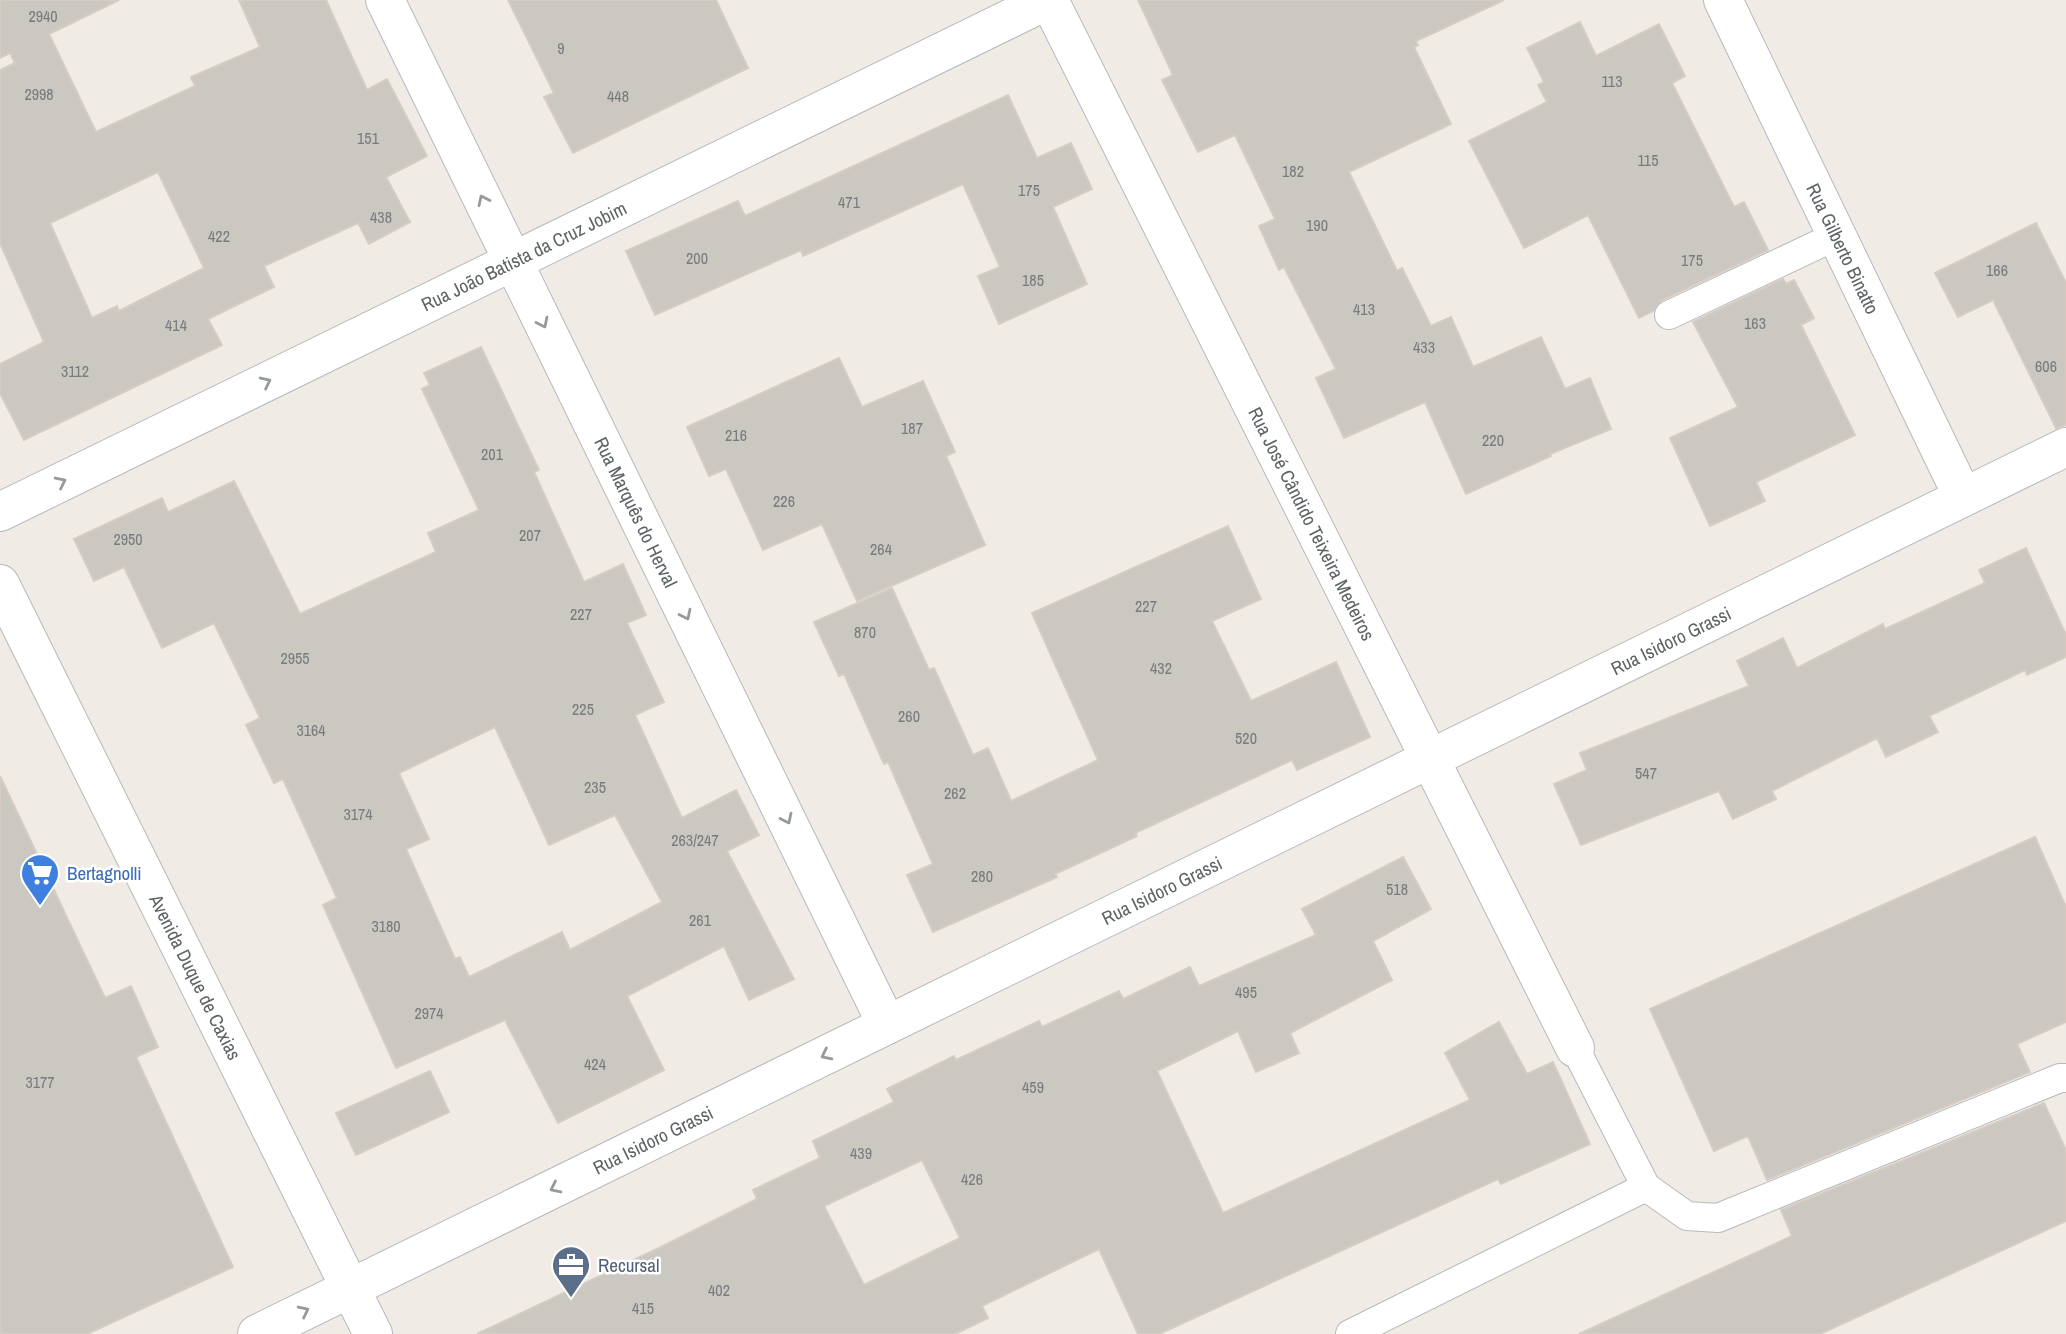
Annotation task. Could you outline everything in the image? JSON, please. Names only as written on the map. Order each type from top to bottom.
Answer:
[{"type":"street","name":"Rua Marquês do Herval","points":[[385,0],[887,1025]]},
{"type":"street","name":"Rua João Batista da Cruz Jobim","points":[[0,512],[1049,0]]},
{"type":"street","name":"Rua José Cândido Teixeira Medeiros","points":[[1049,0],[1575,1048]]},
{"type":"street","name":"Rua Gilberto Binatto","points":[[1723,0],[1963,497]]},
{"type":"street","name":"Rua Isidoro Grassi","points":[[257,1334],[2066,447]]},
{"type":"street","name":"Avenida Duque de Caxias","points":[[0,584],[373,1334]]},
{"type":"lane","points":[[1669,315],[1836,236]]},
{"type":"lane","points":[[1575,1048],[1646,1187],[1687,1216],[1718,1218],[2060,1078],[2066,1078]]},
{"type":"lane","points":[[1350,1334],[1646,1187]]},
{"type":"building","points":[[0,0],[119,0],[49,34],[96,132],[195,86],[191,77],[260,47],[239,0],[326,0],[367,90],[387,79],[427,156],[386,177],[410,222],[369,244],[358,223],[264,266],[274,287],[208,319],[222,345],[24,440],[0,393],[0,364],[44,342],[0,243],[0,70],[15,63],[10,53],[0,58]],"holes":[[[158,172],[204,268],[119,311],[117,306],[92,318],[50,223]]]},
{"type":"building","points":[[508,0],[716,0],[748,68],[573,153],[544,97],[554,93]]},
{"type":"building","points":[[1138,0],[1504,0],[1416,41],[1418,45],[1414,47],[1451,124],[1349,172],[1397,271],[1402,268],[1431,326],[1451,317],[1473,367],[1541,337],[1565,389],[1590,378],[1611,429],[1550,454],[1551,456],[1466,494],[1425,402],[1344,438],[1316,378],[1336,369],[1284,267],[1279,270],[1259,226],[1275,219],[1235,135],[1198,152],[1162,80],[1173,75]]},
{"type":"building","points":[[1580,22],[1596,56],[1659,24],[1685,76],[1672,83],[1734,207],[1744,202],[1768,250],[1662,300],[1653,311],[1639,318],[1588,215],[1524,248],[1469,141],[1547,102],[1538,85],[1544,82],[1527,48]]},
{"type":"building","points":[[1008,95],[1037,158],[1071,143],[1092,189],[1053,207],[1087,284],[999,324],[978,276],[1000,267],[963,184],[803,256],[801,250],[655,315],[626,251],[738,201],[745,216]]},
{"type":"building","points":[[2036,223],[2066,283],[2066,425],[2056,428],[1993,300],[1958,317],[1935,273]]},
{"type":"building","points":[[1783,279],[1786,284],[1794,280],[1814,318],[1801,325],[1855,435],[1756,482],[1765,501],[1710,526],[1670,438],[1738,407],[1693,322]]},
{"type":"building","points":[[481,347],[539,470],[534,472],[584,582],[623,564],[646,615],[627,623],[664,702],[635,715],[682,818],[736,790],[759,835],[727,851],[794,979],[749,1000],[724,946],[627,996],[664,1070],[558,1123],[505,1020],[396,1068],[323,905],[337,898],[283,779],[274,783],[246,725],[260,718],[214,623],[162,648],[124,567],[94,581],[74,539],[162,498],[168,512],[234,481],[300,614],[436,552],[428,533],[479,510],[422,389],[430,385],[424,373]],"holes":[[[495,727],[549,845],[615,815],[662,902],[570,950],[562,932],[469,977],[460,957],[455,959],[406,849],[429,839],[399,773]]]},
{"type":"building","points":[[839,358],[862,407],[923,381],[955,452],[946,456],[985,545],[857,601],[822,524],[763,550],[726,469],[709,476],[687,427]]},
{"type":"building","points":[[1228,526],[1261,599],[1212,621],[1251,701],[1336,662],[1370,737],[1297,770],[1292,760],[1135,833],[1137,836],[1055,874],[1057,877],[933,932],[907,875],[933,864],[888,762],[884,764],[844,674],[839,676],[814,622],[892,588],[929,670],[934,668],[973,755],[988,748],[1011,801],[1098,760],[1032,613]]},
{"type":"building","points":[[2026,548],[2066,635],[2066,657],[2027,675],[2025,670],[1929,716],[1938,732],[1886,757],[1877,738],[1772,791],[1776,799],[1733,819],[1719,791],[1581,845],[1554,784],[1587,770],[1580,753],[1749,686],[1737,661],[1783,638],[1797,668],[1883,624],[1885,629],[1985,583],[1979,570]]},
{"type":"building","points":[[0,776],[105,998],[131,986],[158,1047],[136,1057],[233,1267],[87,1334],[0,1334]]},
{"type":"building","points":[[2035,837],[2066,907],[2066,1022],[2017,1044],[2030,1072],[1767,1180],[1748,1136],[1714,1151],[1650,1009]]},
{"type":"building","points":[[1403,857],[1431,909],[1373,941],[1392,980],[1290,1033],[1299,1053],[1256,1072],[1238,1031],[1157,1071],[1223,1213],[1470,1100],[1445,1053],[1499,1022],[1527,1074],[1553,1062],[1590,1144],[1501,1184],[1498,1179],[1159,1334],[1138,1334],[1099,1249],[982,1306],[988,1318],[955,1334],[477,1334],[757,1199],[753,1190],[820,1158],[813,1141],[894,1102],[887,1089],[954,1056],[956,1060],[1039,1021],[1042,1027],[1119,991],[1123,999],[1190,967],[1199,986],[1316,935],[1302,909]],"holes":[[[922,1160],[960,1238],[864,1285],[824,1206]]]},
{"type":"building","points":[[430,1071],[449,1112],[356,1155],[336,1113]]},
{"type":"building","points":[[2044,1103],[2066,1150],[2066,1221],[1820,1334],[1579,1334],[1792,1236],[1781,1210]]},
{"type":"place","name":"Bertagnolli","points":[[40,907]]},
{"type":"place","name":"Recursal","points":[[571,1299]]}]
